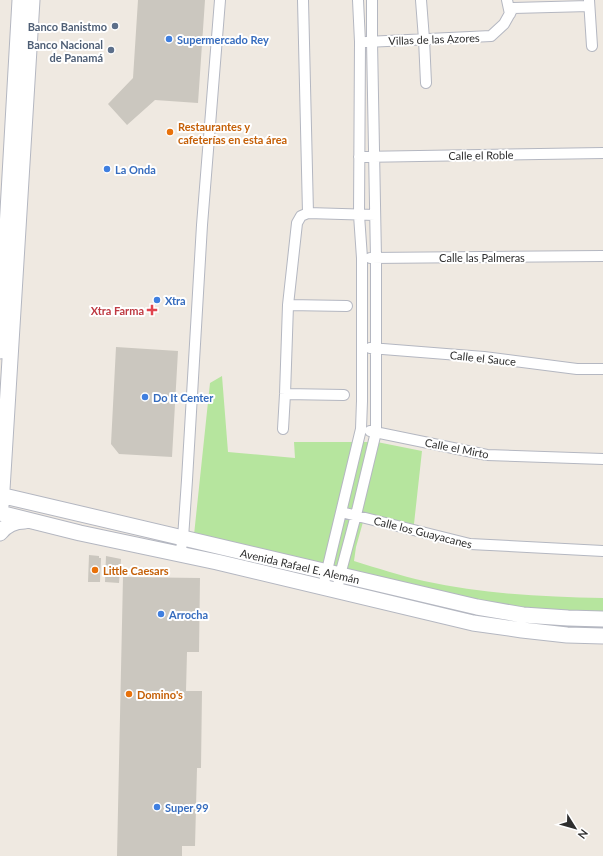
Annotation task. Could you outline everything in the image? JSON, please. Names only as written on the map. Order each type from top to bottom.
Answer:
[{"type":"main road","points":[[0,350],[20,0]]},
{"type":"main road","points":[[0,515],[32,0]]},
{"type":"main road","name":"Avenida Rafael E. Alemán","points":[[1,496],[477,607],[523,615],[603,619]]},
{"type":"main road","name":"Avenida Rafael E. Alemán","points":[[0,515],[180,554],[473,623],[567,635],[603,636]]},
{"type":"main road","points":[[0,533],[9,524],[18,521],[29,521]]},
{"type":"street","points":[[180,554],[183,538],[202,225],[220,0]]},
{"type":"street","points":[[303,0],[308,213]]},
{"type":"street","points":[[330,589],[341,512],[361,429],[362,258],[359,215],[360,42],[358,0]]},
{"type":"street","points":[[330,589],[333,573],[356,515],[376,432],[376,258],[372,0]]},
{"type":"street","points":[[421,0],[426,83]]},
{"type":"street","points":[[508,0],[510,14]]},
{"type":"street","points":[[510,14],[513,8],[589,3],[592,46]]},
{"type":"street","name":"Villas de las Azores","points":[[360,42],[491,36],[504,24],[510,14]]},
{"type":"street","name":"Calle el Roble","points":[[359,157],[603,153]]},
{"type":"street","points":[[283,428],[288,305],[297,223],[301,216],[308,213],[375,215]]},
{"type":"street","name":"Calle las Palmeras","points":[[362,258],[603,256]]},
{"type":"street","points":[[288,305],[347,306]]},
{"type":"street","name":"Calle el Sauce","points":[[362,348],[484,357],[577,369],[603,369]]},
{"type":"street","points":[[285,394],[344,395]]},
{"type":"street","name":"Calle el Mirto","points":[[361,429],[487,455],[603,459]]},
{"type":"street","name":"Calle los Guayacanes","points":[[341,512],[470,544],[603,551]]},
{"type":"green space","points":[[222,376],[228,452],[295,458],[294,442],[377,442],[422,451],[413,533],[363,522],[354,561],[415,579],[468,589],[536,596],[603,598],[603,613],[518,610],[194,535],[210,383]]},
{"type":"building","name":"Supermercado Rey","points":[[138,0],[205,0],[198,103],[155,100],[127,125],[108,104],[133,78]]},
{"type":"building","name":"Do It Center","points":[[116,347],[178,351],[172,457],[119,454],[111,444]]},
{"type":"building","name":"Little Caesars","points":[[89,555],[99,556],[99,558],[101,558],[100,582],[88,582]]},
{"type":"building","points":[[106,556],[121,559],[119,583],[105,582]]},
{"type":"building","points":[[123,577],[200,578],[199,652],[187,652],[186,691],[202,691],[201,768],[197,768],[195,846],[182,846],[182,856],[117,856]]},
{"type":"place","name":"Banco Banistmo","points":[[115,26]]},
{"type":"place","name":"Supermercado Rey","points":[[169,39]]},
{"type":"place","name":"Banco Nacional de Panamá","points":[[111,50]]},
{"type":"place","name":"Restaurantes y cafeterías en esta área","points":[[170,132]]},
{"type":"place","name":"La Onda","points":[[107,169]]},
{"type":"place","name":"Xtra","points":[[157,300]]},
{"type":"place","name":"Xtra Farma","points":[[152,310]]},
{"type":"place","name":"Do It Center","points":[[145,397]]},
{"type":"place","name":"Little Caesars","points":[[95,570]]},
{"type":"place","name":"Arrocha","points":[[161,614]]},
{"type":"place","name":"Domino's","points":[[129,694]]},
{"type":"place","name":"Super 99","points":[[157,807]]}]
